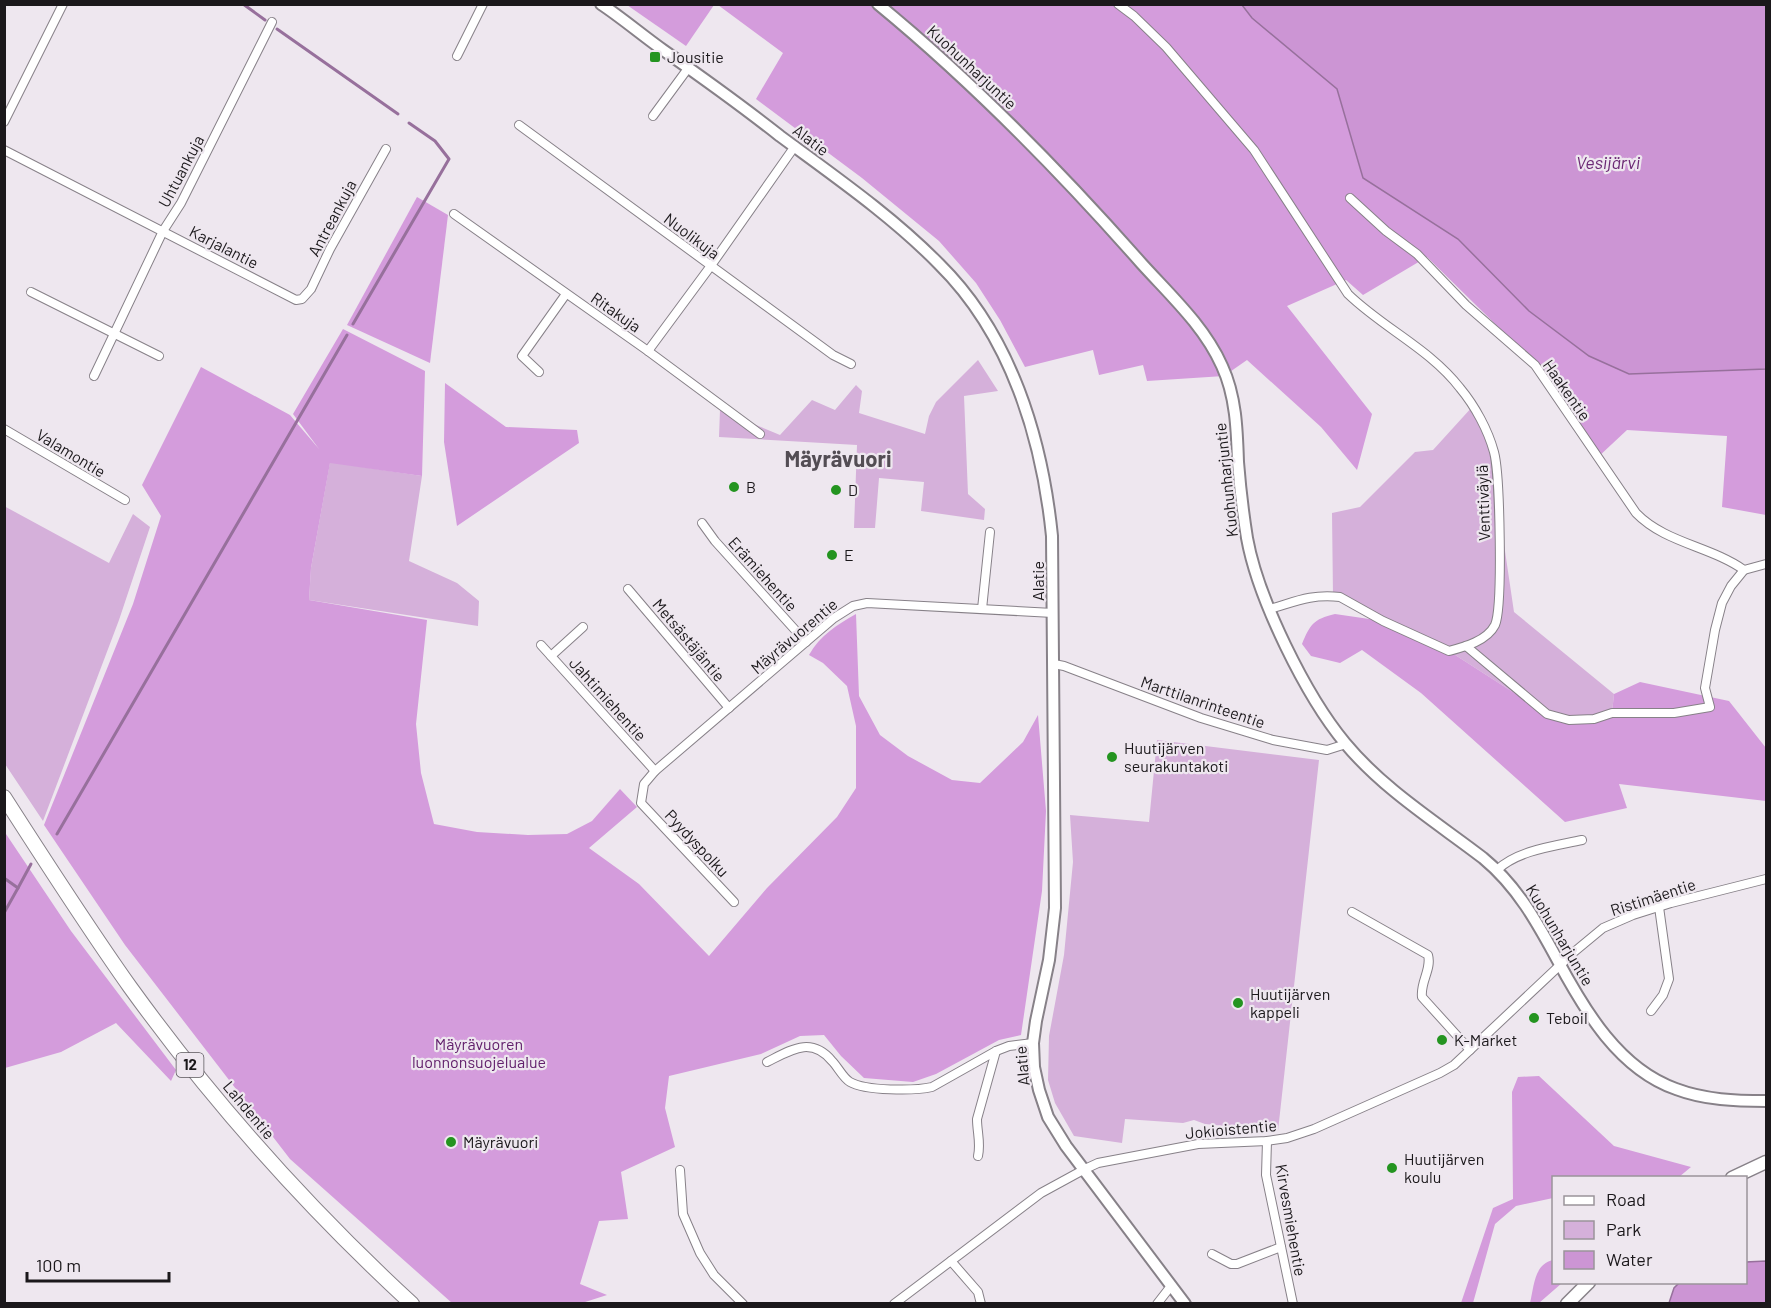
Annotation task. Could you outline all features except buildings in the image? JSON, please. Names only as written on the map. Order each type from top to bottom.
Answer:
[{"type":"highway","name":"Lahdentie","points":[[4,797],[97,940],[166,1034],[260,1149],[308,1202],[412,1304]]},
{"type":"main road","points":[[1736,1176],[1767,1162]]},
{"type":"main road","points":[[1567,1304],[1587,1284]]},
{"type":"street","points":[[4,122],[63,4]]},
{"type":"street","points":[[457,56],[483,4]]},
{"type":"street","name":"Alatie","points":[[600,4],[795,146],[907,233],[963,291],[1003,354],[1037,444],[1048,501],[1052,546],[1056,908],[1049,960],[1036,1021],[1034,1068],[1048,1117],[1066,1146],[1185,1304]]},
{"type":"street","name":"Kuohunharjuntie","points":[[878,4],[929,46],[1005,116],[1092,206],[1184,308],[1211,345],[1223,367],[1232,399],[1248,541],[1270,609],[1288,651],[1322,711],[1346,744],[1390,788],[1497,870],[1527,906],[1560,965],[1598,1026],[1616,1050],[1642,1072],[1675,1089],[1708,1097],[1740,1101],[1767,1101]]},
{"type":"street","name":"Venttiväylä","points":[[1118,4],[1166,47],[1254,150],[1348,294],[1365,311],[1395,331],[1444,370],[1473,406],[1495,453],[1498,476],[1500,603],[1494,627],[1486,636],[1466,646]]},
{"type":"street","name":"Uhtuankuja","points":[[94,376],[163,231],[181,203],[272,22]]},
{"type":"street","points":[[653,116],[689,67]]},
{"type":"street","name":"Nuolikuja","points":[[519,125],[710,267],[833,355],[851,364]]},
{"type":"street","points":[[648,351],[795,146]]},
{"type":"street","name":"Antreankuja","points":[[302,299],[311,289],[330,249],[386,149]]},
{"type":"street","name":"Karjalantie","points":[[4,150],[296,300],[302,299]]},
{"type":"street","name":"Haakentie","points":[[1350,198],[1386,231],[1417,254],[1466,305],[1535,366],[1636,513],[1647,524],[1660,532],[1710,551],[1744,570]]},
{"type":"street","name":"Ritakuja","points":[[454,214],[648,351],[760,434]]},
{"type":"street","points":[[31,292],[159,356]]},
{"type":"street","points":[[539,372],[522,356],[566,294]]},
{"type":"street","name":"Valamontie","points":[[4,429],[124,500]]},
{"type":"street","name":"Erämiehentie","points":[[702,523],[806,642]]},
{"type":"street","points":[[982,609],[990,532]]},
{"type":"street","points":[[1270,609],[1311,596],[1340,597],[1383,621],[1449,651],[1466,646],[1546,714],[1569,720],[1594,719],[1612,713],[1674,713],[1710,707],[1706,688],[1715,630],[1722,603],[1731,586],[1744,570],[1767,564]]},
{"type":"street","name":"Metsästäjäntie","points":[[628,589],[729,708]]},
{"type":"street","name":"Mäyrävuorentie","points":[[641,803],[644,784],[655,771],[834,618],[853,606],[867,603],[1053,614]]},
{"type":"street","points":[[551,656],[583,627]]},
{"type":"street","name":"Jahtimiehentie","points":[[541,645],[655,771]]},
{"type":"street","name":"Marttilanrinteentie","points":[[1054,664],[1201,718],[1274,740],[1327,750],[1346,744]]},
{"type":"street","name":"Pyydyspolku","points":[[641,803],[734,902]]},
{"type":"street","points":[[1497,870],[1505,862],[1542,849],[1582,840]]},
{"type":"street","name":"Ristimäentie","points":[[1560,965],[1603,928],[1633,915],[1767,879]]},
{"type":"street","points":[[1652,1011],[1663,995],[1669,979],[1659,907]]},
{"type":"street","points":[[1353,912],[1428,955],[1429,963],[1421,989],[1422,997],[1470,1050]]},
{"type":"street","name":"Jokioistentie","points":[[894,1304],[1041,1193],[1098,1163],[1198,1143],[1267,1142],[1287,1138],[1314,1129],[1430,1078],[1454,1065],[1560,965]]},
{"type":"street","points":[[767,1062],[798,1047],[813,1047],[825,1052],[849,1081],[866,1088],[921,1090],[932,1088],[996,1051],[1009,1046],[1034,1043]]},
{"type":"street","points":[[978,1156],[981,1146],[977,1119],[996,1051]]},
{"type":"street","name":"Kirvesmiehentie","points":[[1267,1142],[1266,1175],[1293,1304]]},
{"type":"street","points":[[680,1170],[683,1214],[700,1253],[714,1275],[743,1304]]},
{"type":"street","points":[[1212,1254],[1231,1264],[1237,1264],[1281,1247]]},
{"type":"street","points":[[951,1261],[978,1292],[981,1304]]},
{"type":"street","points":[[1157,1304],[1171,1286]]},
{"type":"green space","points":[[627,5],[714,5],[686,46]]},
{"type":"green space","points":[[718,5],[1242,5],[1252,18],[1337,89],[1363,178],[1458,239],[1529,311],[1729,369],[1766,369],[1766,515],[1722,507],[1727,436],[1627,430],[1597,458],[1544,372],[1427,257],[1363,295],[1346,280],[1287,306],[1372,414],[1357,470],[1321,427],[1247,360],[1224,376],[1147,381],[1143,365],[1099,375],[1093,350],[1025,367],[1000,320],[976,283],[939,241],[862,178],[756,99],[783,53]]},
{"type":"green space","points":[[417,197],[448,215],[430,363],[347,325]]},
{"type":"green space","name":"Mäyrävuoren luonnonsuojelualue","points":[[343,329],[425,371],[422,476],[330,463],[311,568],[309,600],[427,620],[416,724],[421,773],[434,824],[477,832],[528,835],[567,834],[592,821],[620,789],[637,807],[589,848],[639,884],[709,956],[767,888],[837,817],[856,788],[856,726],[847,686],[823,663],[809,655],[818,642],[836,627],[856,614],[859,696],[880,735],[908,756],[952,780],[980,783],[1023,742],[1038,715],[1046,811],[1042,891],[1021,1035],[999,1040],[936,1074],[913,1082],[864,1078],[841,1056],[824,1035],[800,1036],[761,1054],[669,1076],[665,1108],[675,1147],[621,1172],[628,1219],[599,1221],[580,1284],[607,1295],[582,1303],[452,1303],[290,1159],[125,945],[44,825],[133,604],[161,516],[142,485],[201,367],[290,415],[319,449],[293,414]]},
{"type":"green space","points":[[978,360],[998,391],[964,396],[968,494],[985,509],[984,520],[921,511],[924,482],[879,478],[875,528],[854,528],[857,445],[719,437],[720,410],[780,435],[812,400],[835,410],[856,385],[862,391],[859,413],[925,434],[929,416],[936,402]]},
{"type":"green space","points":[[445,383],[506,427],[577,430],[579,443],[457,526],[444,442]]},
{"type":"green space","points":[[1473,406],[1488,436],[1514,612],[1614,694],[1612,713],[1594,719],[1547,714],[1449,651],[1333,596],[1332,513],[1360,507],[1415,452],[1433,450]]},
{"type":"green space","points":[[330,462],[422,476],[409,561],[457,583],[479,601],[478,626],[309,600],[311,568]]},
{"type":"green space","points":[[4,506],[109,563],[133,514],[150,527],[119,620],[43,821],[5,764]]},
{"type":"green space","points":[[1335,614],[1383,621],[1449,651],[1547,714],[1569,720],[1612,713],[1614,694],[1640,682],[1729,701],[1766,748],[1766,801],[1619,784],[1627,808],[1565,822],[1421,693],[1362,650],[1340,663],[1311,656],[1302,644],[1307,632],[1317,621]]},
{"type":"green space","points":[[1157,740],[1319,760],[1278,1131],[1205,1124],[1194,1120],[1183,1123],[1125,1119],[1122,1143],[1074,1136],[1055,1103],[1048,1080],[1049,1036],[1064,955],[1073,862],[1070,815],[1149,822]]},
{"type":"green space","points":[[4,831],[71,931],[176,1070],[171,1081],[116,1023],[61,1052],[5,1068]]},
{"type":"green space","points":[[1539,1076],[1614,1146],[1691,1167],[1680,1176],[1552,1176],[1552,1198],[1516,1206],[1495,1224],[1473,1303],[1461,1303],[1493,1208],[1513,1199],[1512,1092],[1518,1077]]},
{"type":"green space","points":[[1552,1260],[1552,1284],[1561,1284],[1539,1303],[1530,1303],[1538,1271]]},
{"type":"water","name":"Vesijärvi","points":[[1242,5],[1766,5],[1766,369],[1629,374],[1589,356],[1529,311],[1458,239],[1363,178],[1337,89],[1252,18]]},
{"type":"water","points":[[1766,1261],[1766,1303],[1669,1303],[1674,1288],[1678,1284],[1747,1284],[1747,1262]]},
{"type":"waterway","points":[[243,4],[265,20]]},
{"type":"waterway","points":[[277,29],[398,114]]},
{"type":"waterway","points":[[353,324],[449,159],[435,141],[409,123]]},
{"type":"waterway","points":[[57,834],[347,335]]},
{"type":"waterway","points":[[18,888],[31,864]]},
{"type":"waterway","points":[[4,878],[18,888],[4,913]]},
{"type":"place","name":"Jousitie","points":[[655,57]]},
{"type":"place","name":"B","points":[[734,487]]},
{"type":"place","name":"D","points":[[836,490]]},
{"type":"place","name":"E","points":[[832,555]]},
{"type":"place","name":"Huutijärven seurakuntakoti","points":[[1112,757]]},
{"type":"place","name":"Huutijärven kappeli","points":[[1238,1003]]},
{"type":"place","name":"Teboil","points":[[1534,1018]]},
{"type":"place","name":"K-Market","points":[[1442,1040]]},
{"type":"place","name":"Mäyrävuori","points":[[451,1142]]},
{"type":"place","name":"Huutijärven koulu","points":[[1392,1168]]},
{"type":"district","name":"Mäyrävuori","points":[[838,459]]}]
